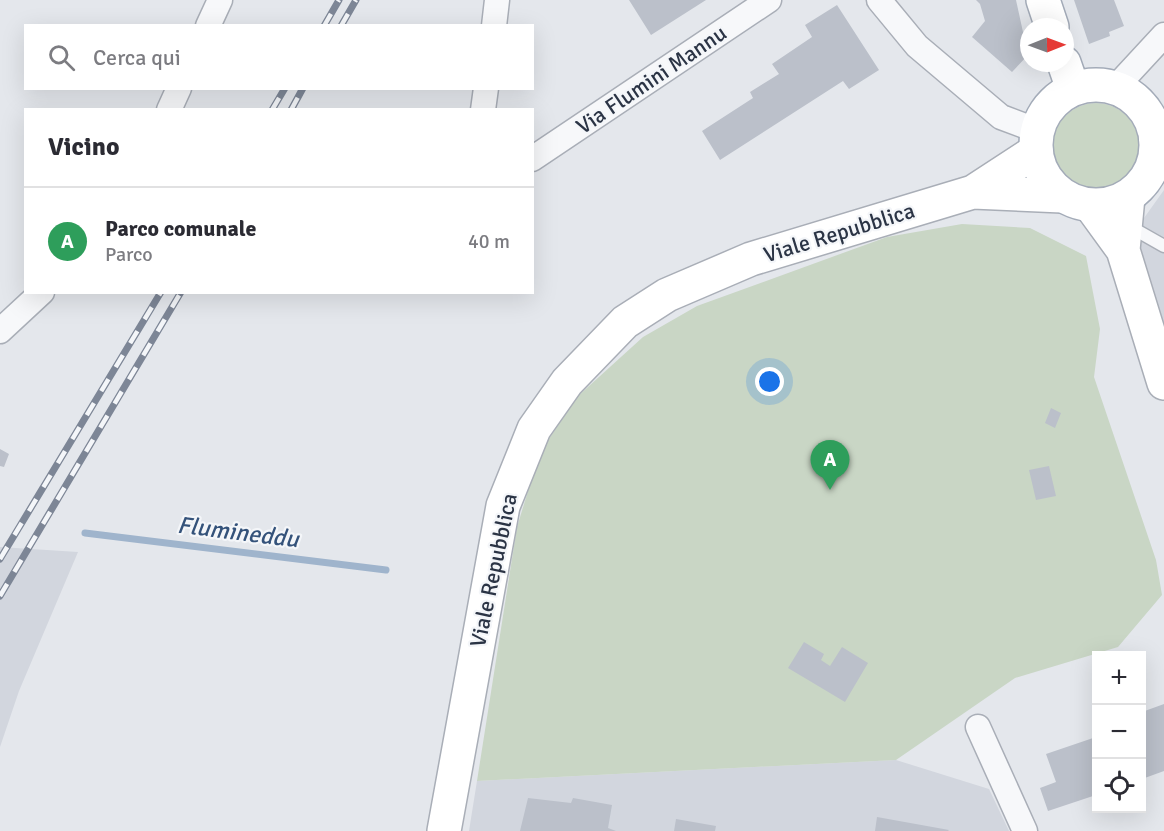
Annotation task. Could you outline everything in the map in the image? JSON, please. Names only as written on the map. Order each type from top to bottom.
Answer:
[{"type":"main road","points":[[1043,0],[1049,18]]},
{"type":"main road","points":[[1125,223],[1077,201],[1043,174],[1037,141],[1044,115],[1069,76],[1095,85],[1115,88],[1136,100],[1147,112],[1160,134],[1150,174],[1125,223],[1145,322],[1164,383]]},
{"type":"main road","name":"Viale Repubblica","points":[[973,192],[1037,141]]},
{"type":"main road","name":"Viale Repubblica","points":[[444,831],[503,506],[534,429],[567,382],[625,322],[667,295],[751,259],[973,192],[1110,205],[1125,223]]},
{"type":"street","points":[[209,24],[220,0]]},
{"type":"street","points":[[494,24],[497,0]]},
{"type":"street","name":"Via Flumini Mannu","points":[[534,158],[769,0]]},
{"type":"street","points":[[879,0],[917,46],[1001,117],[1037,141]]},
{"type":"street","points":[[1115,88],[1164,35]]},
{"type":"street","points":[[170,108],[178,90]]},
{"type":"street","points":[[483,108],[486,90]]},
{"type":"street","points":[[0,331],[40,294]]},
{"type":"street","points":[[978,727],[1025,831]]},
{"type":"lane","points":[[1125,223],[1164,246]]},
{"type":"shaded area","points":[[1164,190],[1164,333],[1139,249],[1139,225]]},
{"type":"shaded area","points":[[0,547],[78,552],[19,691],[0,747]]},
{"type":"shaded area","points":[[896,760],[989,789],[1009,831],[469,831],[477,781]]},
{"type":"green space","points":[[1096,103],[1120,110],[1132,122],[1139,146],[1132,170],[1120,182],[1096,189],[1072,182],[1060,170],[1053,146],[1060,122],[1072,110]]},
{"type":"green space","points":[[962,224],[1030,228],[1086,256],[1100,329],[1094,377],[1156,560],[1162,595],[1118,647],[1105,651],[1092,651],[1092,655],[1015,678],[896,760],[477,781],[517,527],[540,452],[578,396],[643,337],[697,306],[887,237]]},
{"type":"building","points":[[629,0],[706,0],[651,35]]},
{"type":"building","points":[[976,0],[1016,0],[1020,18],[1020,64],[1012,72],[972,37],[985,21],[980,4]]},
{"type":"building","points":[[1074,0],[1114,0],[1124,26],[1109,32],[1110,36],[1089,44]]},
{"type":"building","points":[[837,5],[879,70],[849,89],[843,81],[720,160],[702,131],[753,98],[750,92],[779,74],[772,64],[812,37],[805,25]]},
{"type":"building","points":[[1051,408],[1061,413],[1055,428],[1045,423]]},
{"type":"building","points":[[0,449],[9,454],[4,467],[0,466]]},
{"type":"building","points":[[1049,466],[1056,496],[1036,500],[1029,470]]},
{"type":"building","points":[[804,642],[824,654],[821,660],[830,666],[842,647],[868,663],[845,702],[788,668]]},
{"type":"building","points":[[1164,704],[1164,771],[1146,778],[1146,759],[1146,711]]},
{"type":"building","points":[[1092,738],[1092,796],[1048,811],[1040,788],[1056,782],[1046,754]]},
{"type":"building","points":[[528,798],[571,803],[573,798],[612,805],[608,828],[616,831],[520,831]]},
{"type":"building","points":[[877,817],[949,830],[875,831]]},
{"type":"building","points":[[676,819],[716,826],[715,831],[674,831]]},
{"type":"waterway","name":"Flumineddu","points":[[85,533],[386,570]]},
{"type":"railway","points":[[325,24],[339,0]]},
{"type":"railway","points":[[342,24],[356,0]]},
{"type":"railway","points":[[273,108],[284,90]]},
{"type":"railway","points":[[292,108],[302,90]]},
{"type":"railway","points":[[0,559],[160,294]]},
{"type":"railway","points":[[0,596],[180,294]]},
{"type":"place","name":"Parco comunale","points":[[830,490]]}]
